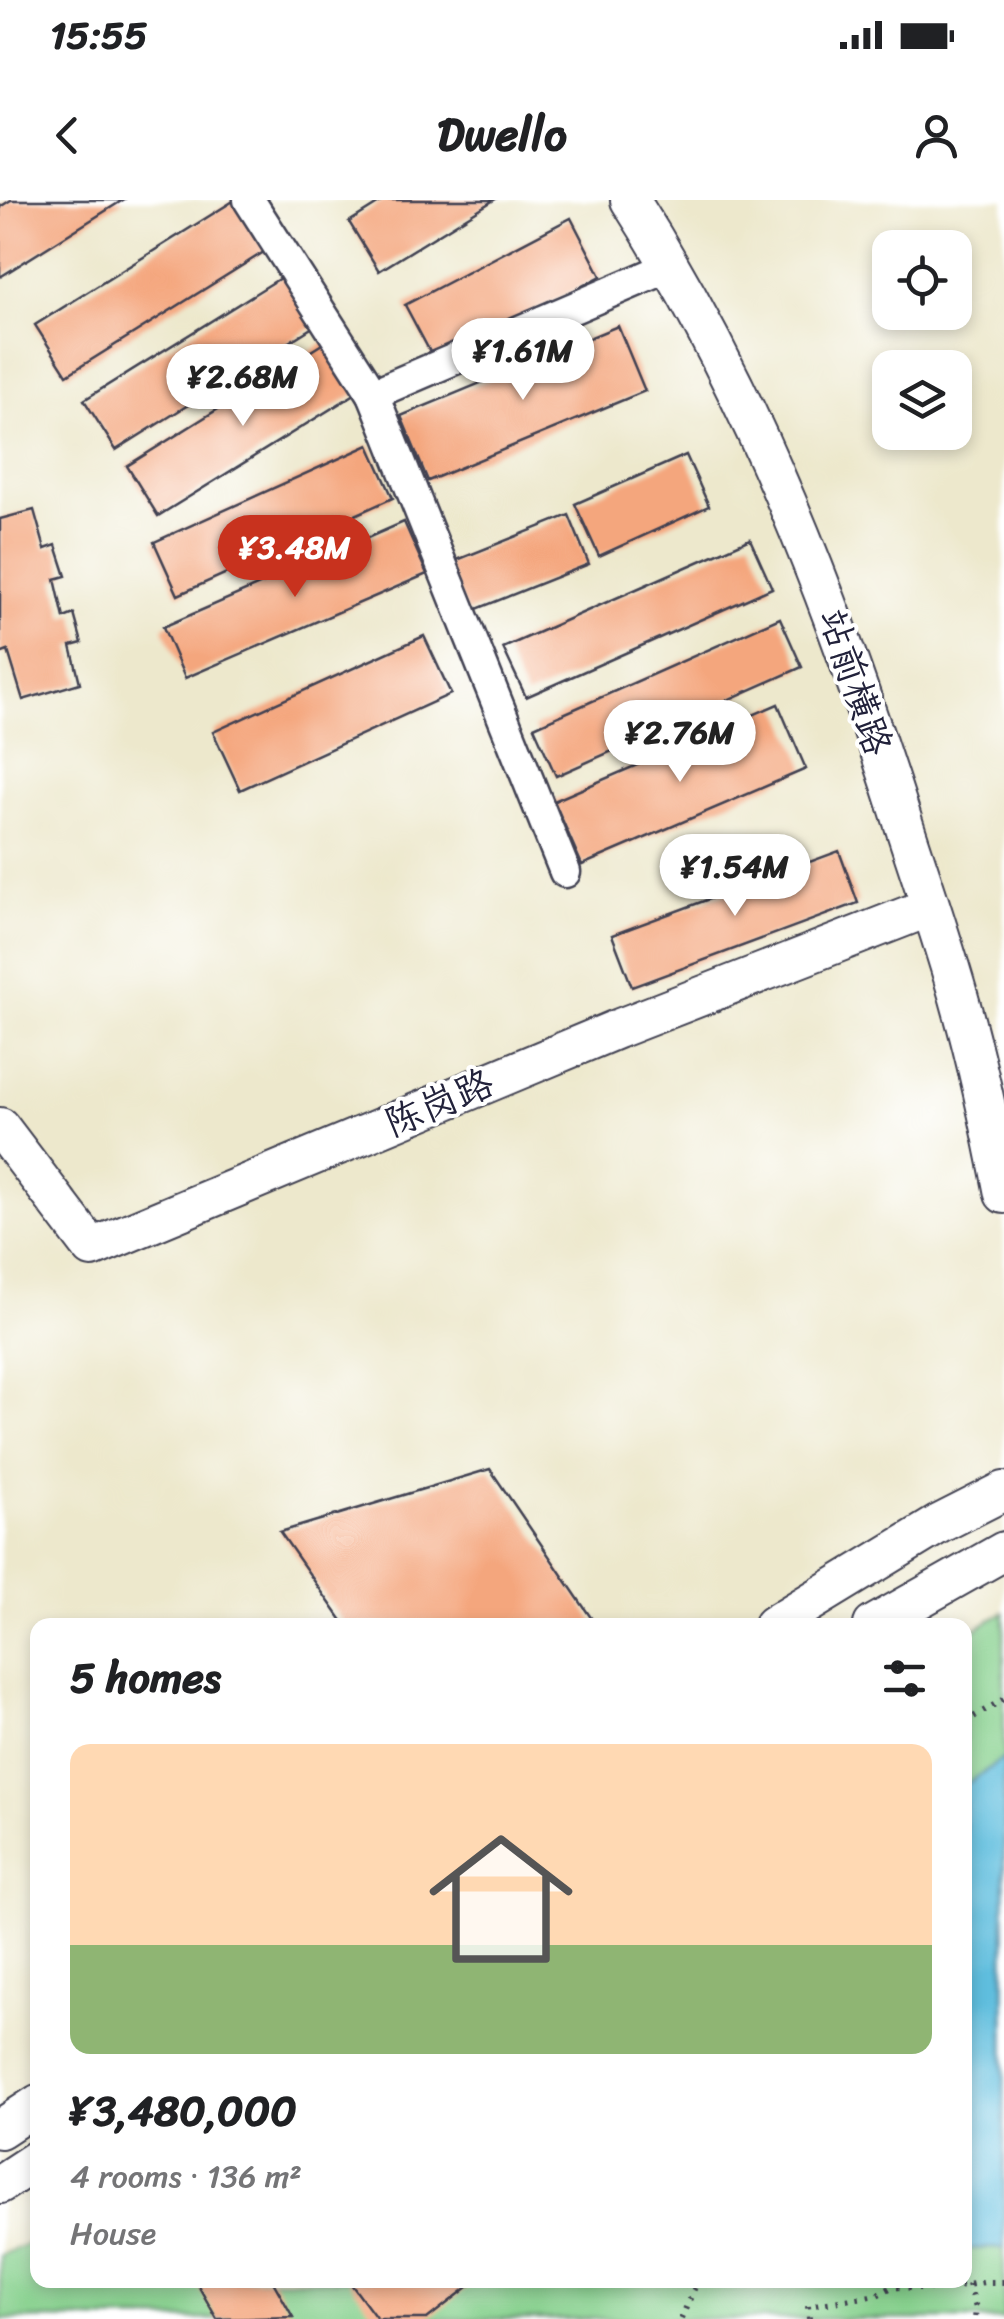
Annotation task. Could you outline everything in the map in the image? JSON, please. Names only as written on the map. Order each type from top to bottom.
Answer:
[{"type":"street","points":[[249,200],[373,394],[565,872]]},
{"type":"street","name":"站前横路","points":[[630,200],[730,378],[791,509],[859,688],[962,1009],[1004,1194]]},
{"type":"street","points":[[373,394],[669,267]]},
{"type":"street","name":"陈岗路","points":[[0,1127],[92,1248],[617,1029],[930,907]]},
{"type":"street","points":[[785,1618],[939,1524],[1004,1491]]},
{"type":"street","points":[[885,1618],[1004,1551]]},
{"type":"street","points":[[0,2129],[30,2109]]},
{"type":"street","points":[[0,2184],[30,2164]]},
{"type":"path","points":[[972,1718],[1004,1699]]},
{"type":"path","points":[[972,2284],[1004,2282]]},
{"type":"path","points":[[681,2319],[695,2288]]},
{"type":"path","points":[[809,2319],[808,2306],[878,2296],[890,2288]]},
{"type":"path","points":[[919,2288],[951,2288]]},
{"type":"path","points":[[970,2288],[975,2319]]},
{"type":"green space","points":[[1004,1612],[1004,2319],[0,2319],[0,2255],[30,2243],[30,2288],[972,2288],[972,1631]]},
{"type":"water","points":[[1004,1758],[1004,2248],[972,2249],[972,1780]]},
{"type":"building","points":[[11,200],[123,200],[0,277],[0,207]]},
{"type":"building","points":[[235,200],[267,250],[67,375],[35,325]]},
{"type":"building","points":[[384,200],[494,200],[379,271],[349,222]]},
{"type":"building","points":[[571,218],[601,276],[436,363],[405,305]]},
{"type":"building","points":[[285,275],[316,325],[116,450],[84,400]]},
{"type":"building","points":[[618,326],[645,391],[428,481],[401,416]]},
{"type":"building","points":[[327,341],[358,392],[158,516],[127,466]]},
{"type":"building","points":[[369,445],[393,498],[178,595],[154,542]]},
{"type":"building","points":[[686,455],[709,506],[599,556],[575,504]]},
{"type":"building","points":[[34,510],[45,549],[56,545],[66,576],[55,579],[64,618],[74,614],[82,643],[71,646],[80,683],[23,700],[8,651],[0,654],[0,519]]},
{"type":"building","points":[[569,515],[589,564],[467,613],[447,564]]},
{"type":"building","points":[[404,522],[427,574],[185,678],[163,627]]},
{"type":"building","points":[[750,539],[772,588],[526,697],[503,648]]},
{"type":"building","points":[[780,618],[802,667],[556,776],[534,727]]},
{"type":"building","points":[[424,636],[451,694],[240,790],[213,732]]},
{"type":"building","points":[[778,704],[806,769],[582,865],[554,801]]},
{"type":"building","points":[[839,851],[858,903],[632,987],[612,935]]},
{"type":"building","points":[[490,1469],[591,1618],[340,1618],[280,1532]]},
{"type":"building","points":[[200,2288],[277,2288],[293,2317],[217,2319]]},
{"type":"building","points":[[354,2288],[467,2288],[427,2319],[377,2319]]}]
